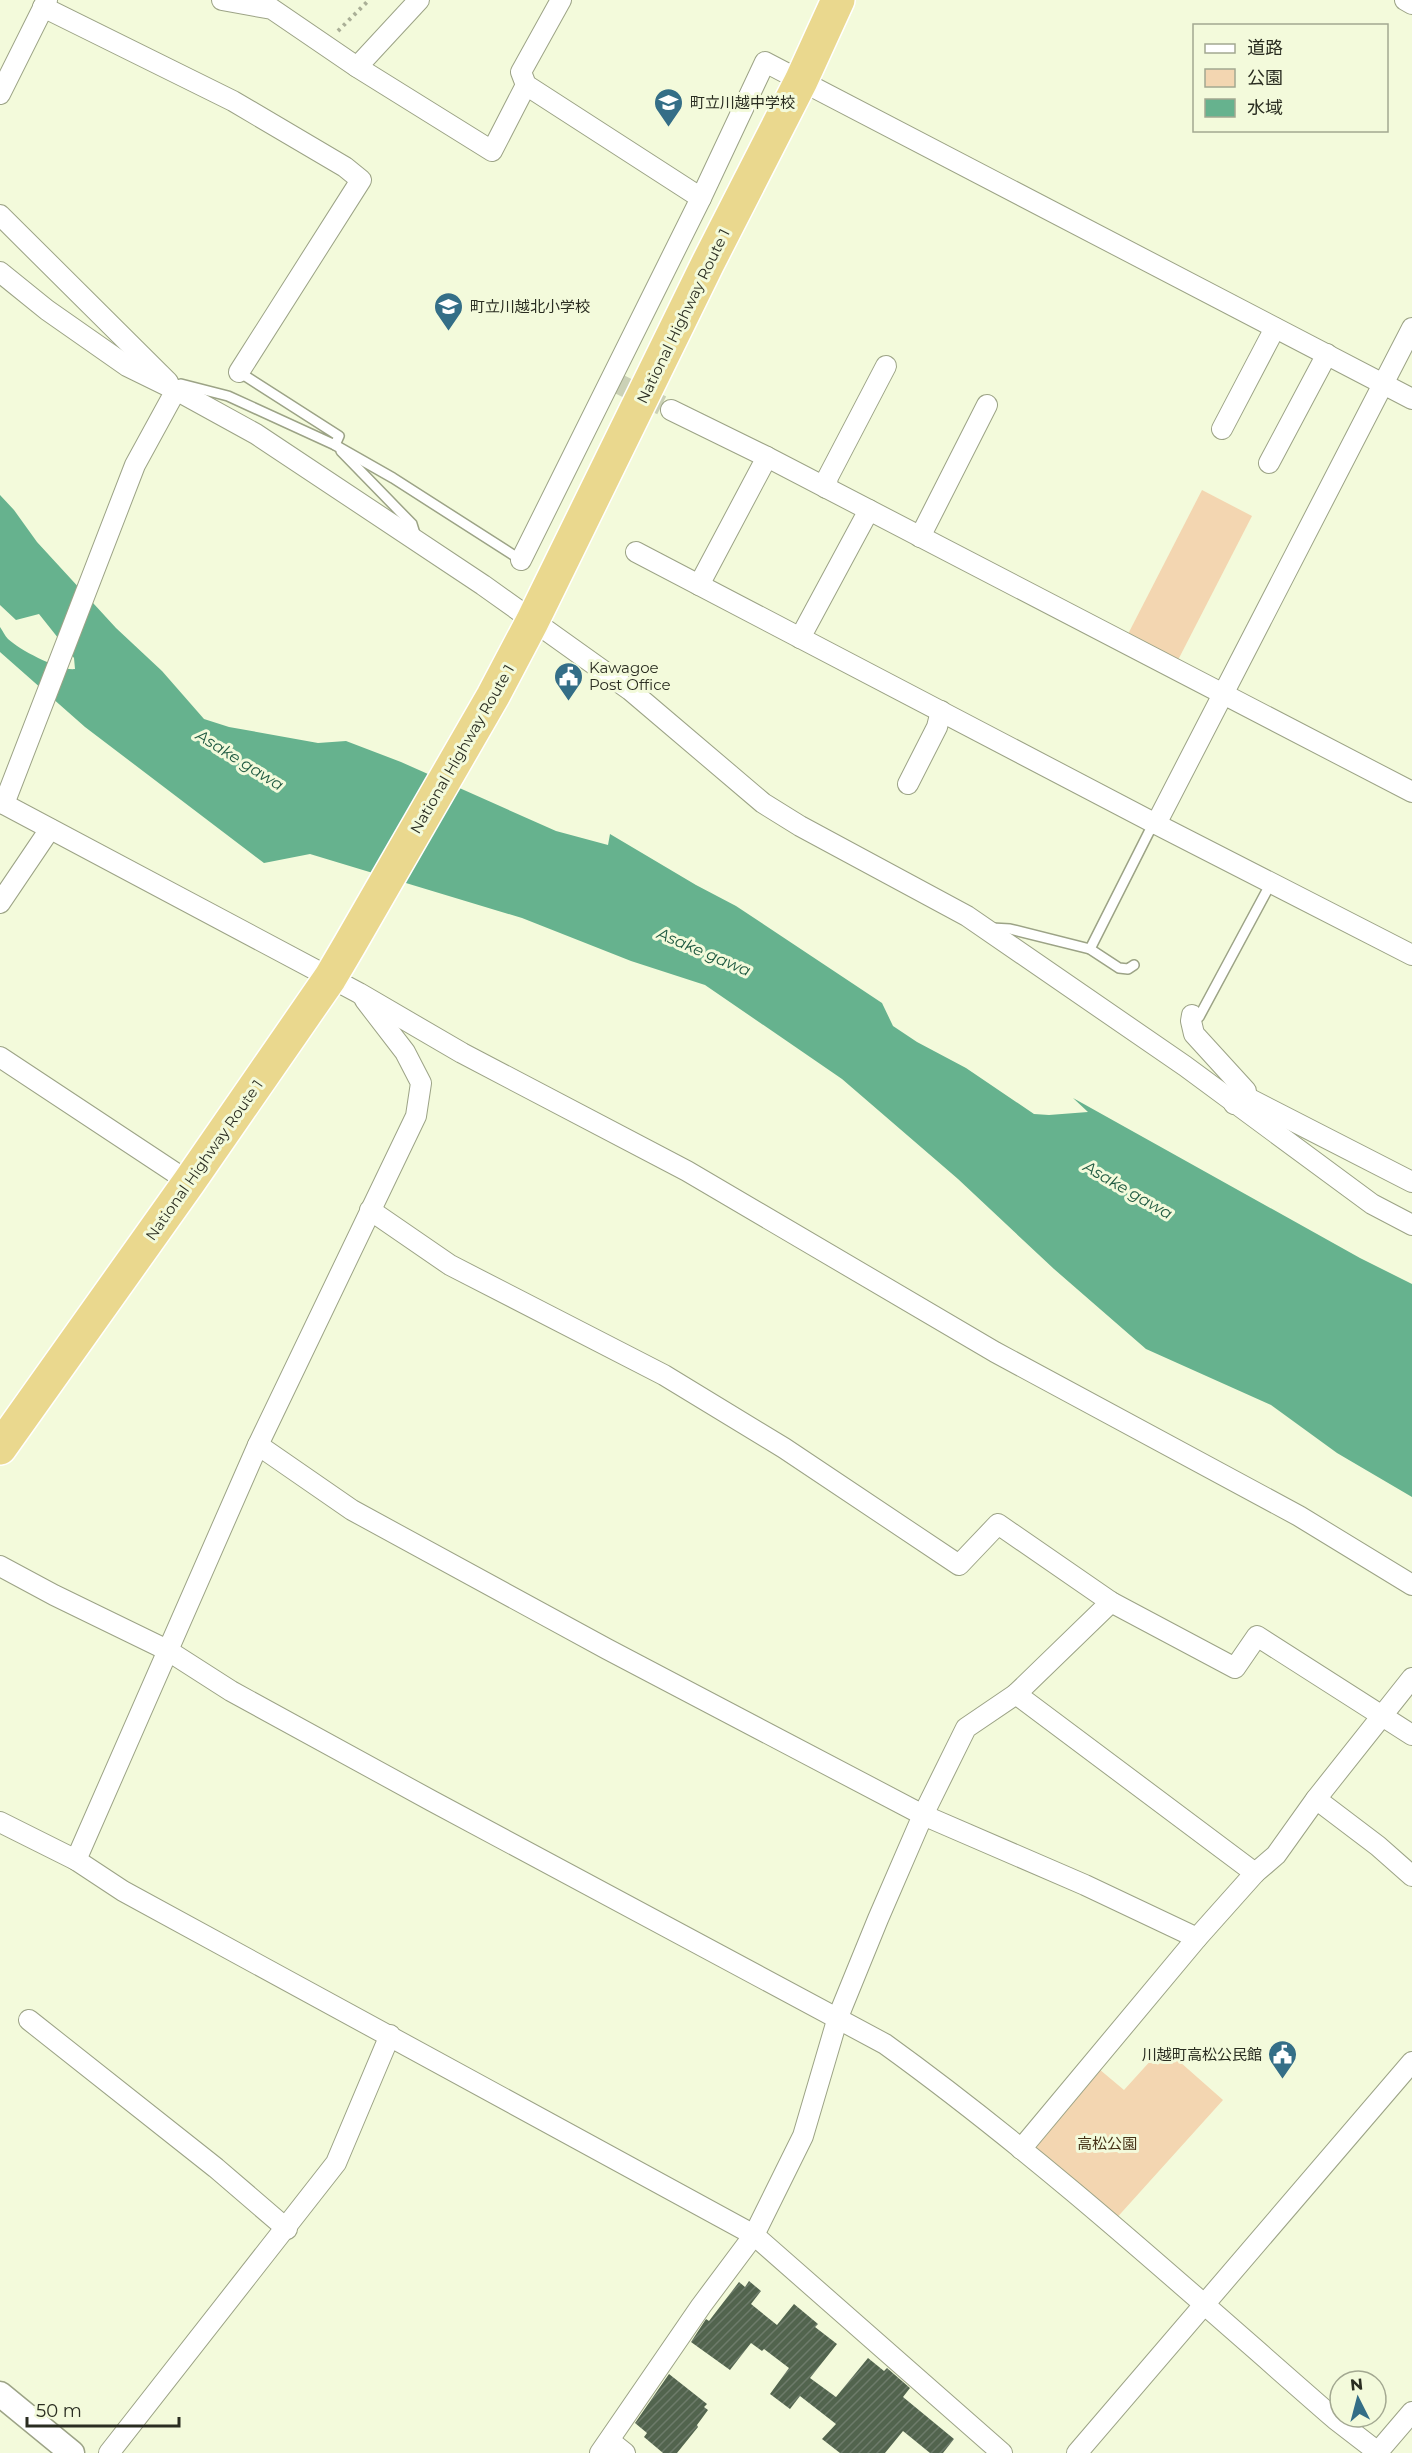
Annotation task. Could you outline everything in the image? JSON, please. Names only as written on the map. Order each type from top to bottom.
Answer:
[{"type":"highway","name":"National Highway Route 1","points":[[0,1448],[189,1182],[330,978],[350,944],[493,696],[532,622],[708,263],[801,81],[838,0]]},
{"type":"street","points":[[357,66],[419,0]]},
{"type":"street","points":[[561,0],[521,72],[526,85],[701,198]]},
{"type":"street","points":[[1405,0],[1412,4]]},
{"type":"street","points":[[231,1],[272,9],[492,151],[526,85]]},
{"type":"street","points":[[0,94],[45,4],[233,101],[345,167],[362,180],[239,372]]},
{"type":"street","points":[[521,560],[614,381],[765,62],[1412,399]]},
{"type":"street","points":[[0,215],[176,390]]},
{"type":"street","points":[[0,272],[93,344],[127,366],[256,434],[483,585],[630,690],[763,803],[800,826],[967,916],[1185,1066],[1240,1101],[1372,1204],[1412,1225]]},
{"type":"street","points":[[1222,429],[1275,328]]},
{"type":"street","points":[[1156,824],[1412,328]]},
{"type":"street","points":[[1269,463],[1326,354]]},
{"type":"street","points":[[826,488],[828,477],[886,366]]},
{"type":"street","points":[[176,390],[135,465],[2,803],[359,993],[462,1053],[687,1171],[995,1352],[1299,1516],[1412,1585]]},
{"type":"street","points":[[920,537],[987,405]]},
{"type":"street","points":[[671,410],[768,457],[1412,792]]},
{"type":"street","points":[[699,585],[768,457]]},
{"type":"street","points":[[800,638],[869,510]]},
{"type":"street","points":[[636,552],[1412,955]]},
{"type":"street","points":[[908,784],[937,727],[941,711]]},
{"type":"street","points":[[0,903],[50,830]]},
{"type":"street","points":[[76,1860],[258,1445],[416,1116],[421,1083],[405,1052],[359,993]]},
{"type":"street","points":[[1196,1016],[1191,1021],[1194,1034],[1246,1091],[1240,1101]]},
{"type":"street","points":[[0,1057],[189,1182]]},
{"type":"street","points":[[1240,1101],[1412,1182]]},
{"type":"street","points":[[370,1210],[450,1265],[674,1381],[784,1448],[959,1565],[998,1524],[1111,1602],[1235,1668],[1257,1636],[1412,1735]]},
{"type":"street","points":[[258,1445],[352,1510],[607,1649],[923,1815],[1085,1885],[1197,1938]]},
{"type":"street","points":[[0,1566],[167,1650],[231,1691],[885,2044],[949,2090],[1021,2149],[1326,2412],[1378,2453],[1412,2412]]},
{"type":"street","points":[[611,2449],[701,2306],[754,2235],[803,2136],[838,2017],[923,1815],[966,1728],[1016,1694],[1111,1602]]},
{"type":"street","points":[[1021,2149],[1197,1938],[1255,1873],[1276,1856],[1316,1799],[1412,1678]]},
{"type":"street","points":[[1016,1694],[1255,1873]]},
{"type":"street","points":[[1316,1799],[1378,1846],[1412,1876]]},
{"type":"street","points":[[0,1822],[76,1860],[123,1891],[754,2235],[1002,2453]]},
{"type":"street","points":[[29,2020],[216,2168],[287,2229]]},
{"type":"street","points":[[109,2453],[287,2229],[336,2163],[390,2035]]},
{"type":"street","points":[[1077,2453],[1412,2062]]},
{"type":"street","points":[[0,2394],[72,2453]]},
{"type":"lane","points":[[239,372],[339,436],[335,445]]},
{"type":"lane","points":[[176,390],[182,384],[228,396],[335,445],[393,478],[521,560]]},
{"type":"lane","points":[[335,445],[411,524],[418,543]]},
{"type":"lane","points":[[1090,949],[1150,830],[1156,824]]},
{"type":"lane","points":[[1196,1016],[1271,883]]},
{"type":"lane","points":[[983,927],[1010,929],[1090,949],[1119,968],[1128,969],[1134,965]]},
{"type":"path","points":[[325,44],[369,0]]},
{"type":"green space","points":[[1202,490],[1252,516],[1177,662],[1127,636]]},
{"type":"green space","name":"高松公園","points":[[1163,2047],[1223,2100],[1113,2222],[1030,2147],[1099,2069],[1124,2090]]},
{"type":"water","name":"Asake gawa","points":[[0,495],[37,542],[116,628],[162,671],[204,719],[229,727],[318,743],[346,741],[401,762],[556,831],[608,845],[610,834],[736,906],[882,1003],[893,1026],[917,1042],[966,1068],[1034,1114],[1088,1112],[1073,1098],[1360,1258],[1412,1284],[1412,1497],[1337,1453],[1271,1405],[1146,1349],[1054,1269],[958,1179],[842,1079],[705,985],[631,961],[522,918],[310,854],[264,863],[85,727],[0,652],[0,627],[8,639],[30,654],[59,667],[75,669],[74,658],[39,614],[16,620],[0,605]]},
{"type":"building","points":[[749,2281],[761,2291],[751,2304],[777,2325],[794,2304],[818,2324],[815,2327],[837,2344],[810,2378],[836,2397],[868,2358],[884,2371],[887,2368],[910,2388],[903,2397],[954,2439],[943,2453],[930,2453],[903,2431],[885,2453],[840,2453],[822,2439],[836,2424],[800,2396],[790,2409],[770,2394],[789,2368],[764,2349],[762,2351],[751,2343],[730,2370],[691,2342],[706,2319],[709,2321],[739,2282],[745,2287]]},
{"type":"building","points":[[669,2374],[707,2404],[704,2407],[708,2410],[697,2425],[698,2427],[677,2453],[663,2453],[644,2437],[647,2433],[635,2423]]},
{"type":"tunnel","points":[[617,383],[671,410]]},
{"type":"place","name":"町立川越中学校","points":[[669,128]]},
{"type":"place","name":"町立川越北小学校","points":[[449,332]]},
{"type":"place","name":"Kawagoe Post Office","points":[[568,702]]},
{"type":"place","name":"川越町高松公民館","points":[[1283,2080]]}]
